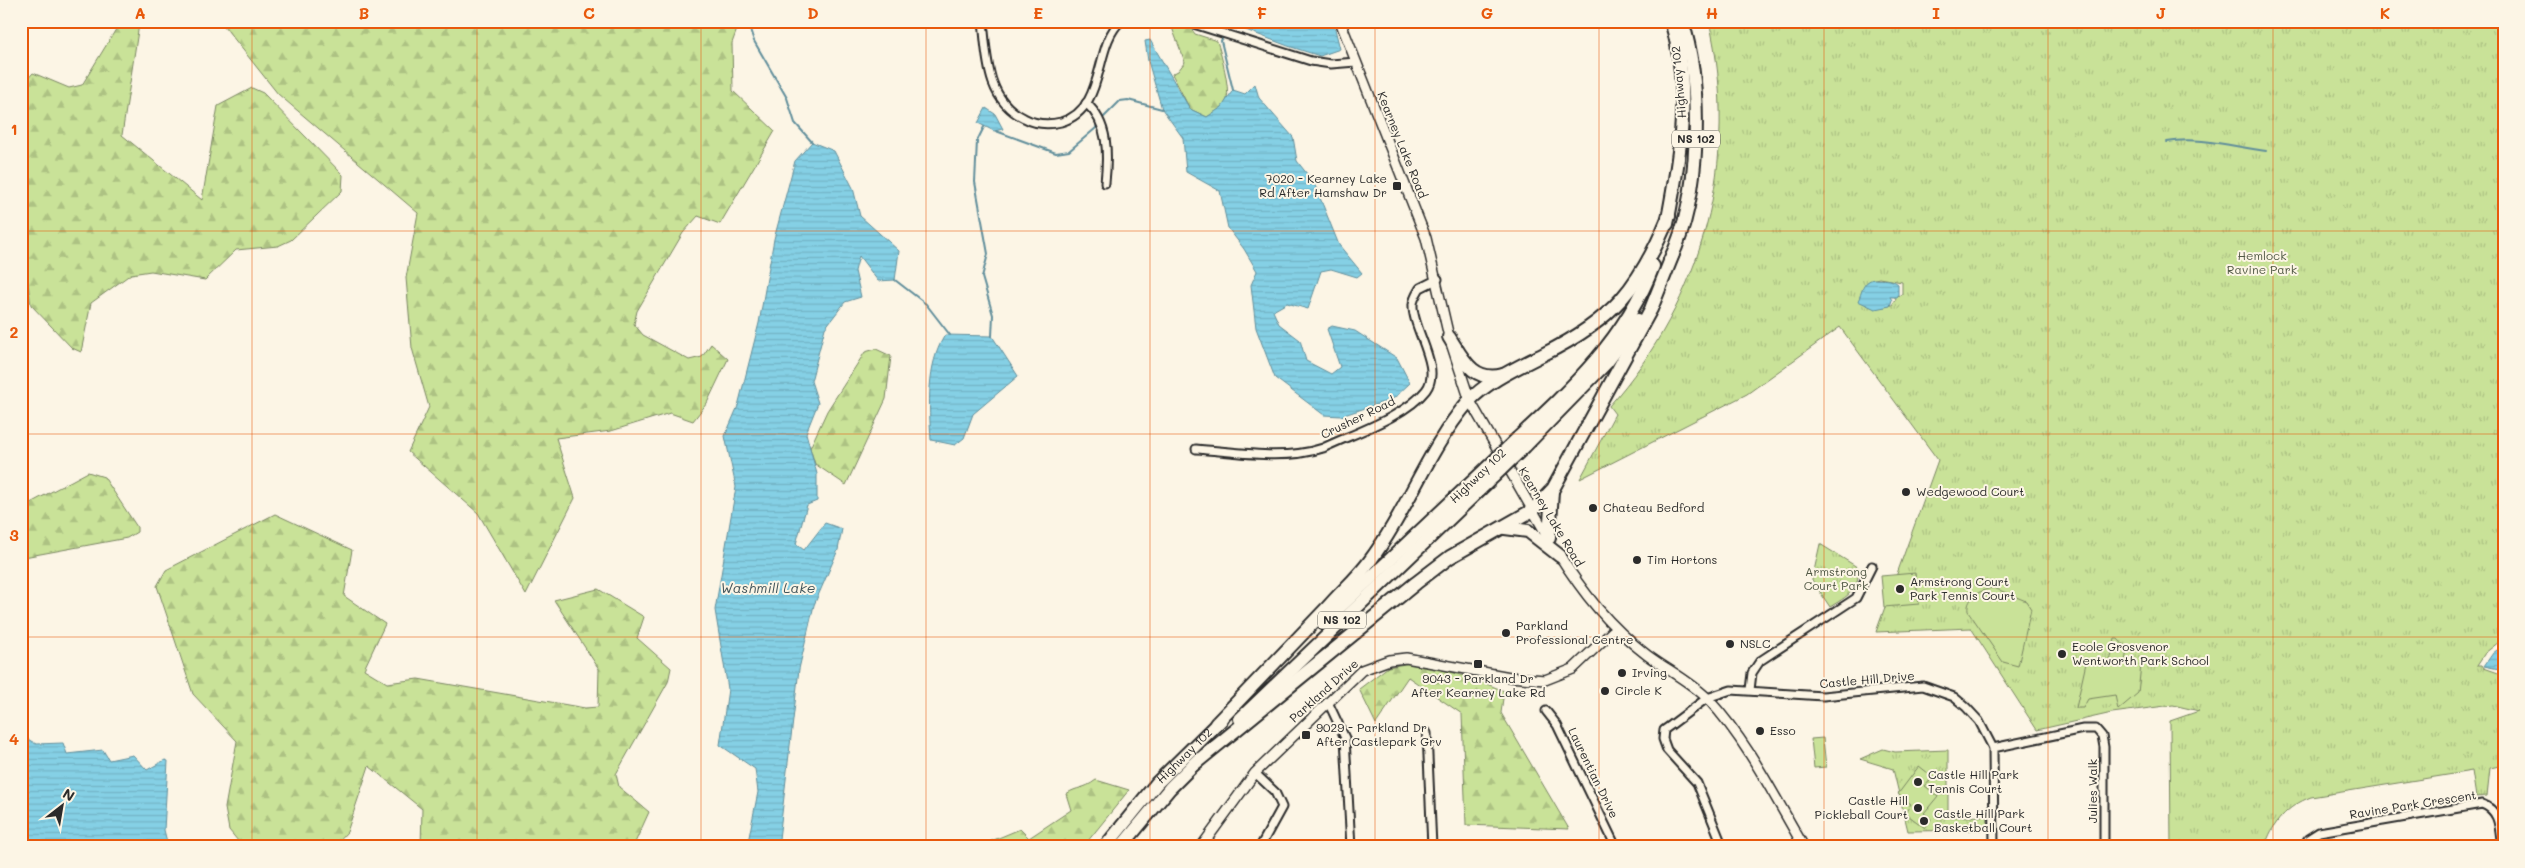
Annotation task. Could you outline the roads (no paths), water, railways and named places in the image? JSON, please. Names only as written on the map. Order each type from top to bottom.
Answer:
[{"type":"highway","name":"Highway 102","points":[[1521,442],[1615,338],[1636,304],[1664,239],[1680,159],[1683,108],[1679,56],[1670,21]]},
{"type":"highway","name":"Highway 102","points":[[1121,847],[1170,788],[1193,765],[1490,472],[1608,362],[1637,320],[1673,254],[1690,191],[1696,136],[1694,81],[1682,21]]},
{"type":"highway","points":[[1216,724],[1368,563],[1392,529],[1452,422],[1470,401],[1488,386],[1586,332],[1610,312],[1635,283],[1647,265],[1668,216]]},
{"type":"highway","points":[[1193,765],[1416,583],[1450,557],[1505,528],[1533,510],[1553,489],[1652,309],[1673,254]]},
{"type":"highway","points":[[1450,337],[1472,371],[1481,376],[1493,378],[1510,373]]},
{"type":"highway","name":"Highway 102","points":[[1105,847],[1157,783],[1216,724],[1490,472]]},
{"type":"highway","points":[[1548,538],[1553,489]]},
{"type":"highway","points":[[1505,528],[1528,531],[1560,556]]},
{"type":"main road","name":"Kearney Lake Road","points":[[1340,21],[1426,238],[1438,279],[1450,337],[1470,401],[1548,538],[1575,581],[1615,629],[1707,698],[1750,758],[1804,847]]},
{"type":"main road","name":"Parkland Drive","points":[[1201,847],[1255,773],[1362,670],[1389,660],[1406,658],[1545,680],[1573,669],[1615,629]]},
{"type":"street","points":[[984,21],[991,80],[1000,97],[1010,110],[1030,121],[1052,123],[1076,115],[1086,103],[1112,33],[1122,21]]},
{"type":"street","points":[[1184,21],[1311,61],[1331,64],[1356,62]]},
{"type":"street","points":[[1086,103],[1095,111],[1100,120],[1106,146],[1105,183]]},
{"type":"street","name":"Crusher Road","points":[[1196,449],[1290,454],[1310,451],[1323,448],[1400,411],[1424,393],[1430,381],[1429,359],[1413,306],[1420,288],[1438,279]]},
{"type":"street","points":[[1750,690],[1752,673],[1760,660],[1856,598],[1872,566]]},
{"type":"street","name":"Castle Hill Drive","points":[[1723,847],[1697,783],[1667,750],[1663,739],[1664,730],[1707,698],[1730,690],[1823,696],[1923,686],[1954,697],[1966,707],[1979,721],[1993,748],[1994,847]]},
{"type":"street","points":[[1328,702],[1346,738],[1351,847]]},
{"type":"street","name":"Laurentian Drive","points":[[1546,711],[1557,725],[1616,847]]},
{"type":"street","name":"Julies Walk","points":[[1993,748],[2083,728],[2096,729],[2102,736],[2104,847]]},
{"type":"street","points":[[1427,733],[1432,847]]},
{"type":"street","points":[[1255,773],[1275,792],[1282,807],[1260,847]]},
{"type":"street","name":"Ravine Park Crescent","points":[[2302,847],[2308,839],[2319,832],[2482,804],[2492,808],[2497,815],[2502,847]]},
{"type":"water","points":[[1222,21],[1333,21],[1340,49],[1320,56]]},
{"type":"water","points":[[1150,40],[1190,109],[1207,117],[1222,107],[1233,90],[1245,94],[1255,84],[1259,98],[1293,137],[1297,161],[1314,183],[1339,245],[1362,273],[1357,277],[1331,269],[1321,271],[1308,309],[1287,303],[1273,311],[1279,324],[1300,340],[1306,361],[1331,374],[1340,367],[1327,329],[1332,326],[1355,331],[1397,358],[1410,383],[1393,399],[1341,416],[1324,415],[1275,378],[1256,328],[1251,285],[1257,271],[1244,249],[1228,228],[1220,191],[1186,172],[1183,138],[1162,109],[1148,61],[1145,41]]},
{"type":"water","points":[[986,108],[995,114],[1003,129],[994,131],[978,123]]},
{"type":"water","name":"Washmill Lake","points":[[812,142],[834,151],[853,188],[860,216],[899,251],[895,280],[878,281],[859,256],[855,271],[861,297],[845,302],[825,328],[811,381],[818,403],[806,433],[817,474],[817,501],[807,505],[796,544],[804,550],[825,523],[842,529],[838,550],[814,605],[799,669],[779,839],[782,847],[747,847],[758,792],[755,769],[720,745],[728,689],[715,610],[736,487],[725,436],[738,406],[759,323],[774,239],[795,161]]},
{"type":"water","points":[[1874,279],[1889,280],[1898,284],[1898,297],[1890,297],[1892,300],[1890,306],[1875,309],[1858,301],[1867,282]]},
{"type":"water","points":[[945,335],[992,336],[1018,376],[973,414],[964,438],[955,445],[931,440],[930,386],[935,359]]},
{"type":"water","points":[[2504,645],[2504,670],[2484,666],[2493,653]]},
{"type":"water","points":[[21,735],[36,744],[63,743],[67,754],[103,750],[109,760],[133,755],[147,770],[165,760],[168,761],[164,830],[168,846],[21,847]]},
{"type":"waterway","points":[[747,21],[754,41],[787,98],[795,123],[812,142]]},
{"type":"waterway","points":[[1228,25],[1221,41],[1233,90]]},
{"type":"waterway","points":[[1101,120],[1120,101],[1128,100],[1162,109]]},
{"type":"waterway","points":[[996,131],[1056,153],[1069,151],[1096,128],[1097,123]]},
{"type":"waterway","points":[[984,127],[977,141],[975,182],[988,254],[982,277],[993,315],[992,336]]},
{"type":"waterway","points":[[2167,142],[2179,140],[2204,141],[2266,151]]},
{"type":"waterway","points":[[895,280],[926,304],[950,335]]},
{"type":"place","name":"7020 - Kearney Lake Rd After Hamshaw Dr","points":[[1397,186]]},
{"type":"place","name":"Wedgewood Court","points":[[1906,492]]},
{"type":"place","name":"Chateau Bedford","points":[[1593,508]]},
{"type":"place","name":"Tim Hortons","points":[[1637,560]]},
{"type":"place","name":"Armstrong Court Park Tennis Court","points":[[1900,589]]},
{"type":"place","name":"Parkland Professional Centre","points":[[1506,633]]},
{"type":"place","name":"NSLC","points":[[1730,644]]},
{"type":"place","name":"Ecole Grosvenor Wentworth Park School","points":[[2062,654]]},
{"type":"place","name":"9043 - Parkland Dr After Kearney Lake Rd","points":[[1478,664]]},
{"type":"place","name":"Irving","points":[[1622,673]]},
{"type":"place","name":"Circle K","points":[[1605,691]]},
{"type":"place","name":"Esso","points":[[1760,731]]},
{"type":"place","name":"9029 - Parkland Dr After Castlepark Grv","points":[[1306,735]]},
{"type":"place","name":"Castle Hill Park Tennis Court","points":[[1918,782]]},
{"type":"place","name":"Castle Hill Pickleball Court","points":[[1918,808]]},
{"type":"place","name":"Castle Hill Park Basketball Court","points":[[1924,821]]},
{"type":"park label","name":"Hemlock Ravine Park","points":[[2262,263]]},
{"type":"park label","name":"Armstrong Court Park","points":[[1836,579]]}]
